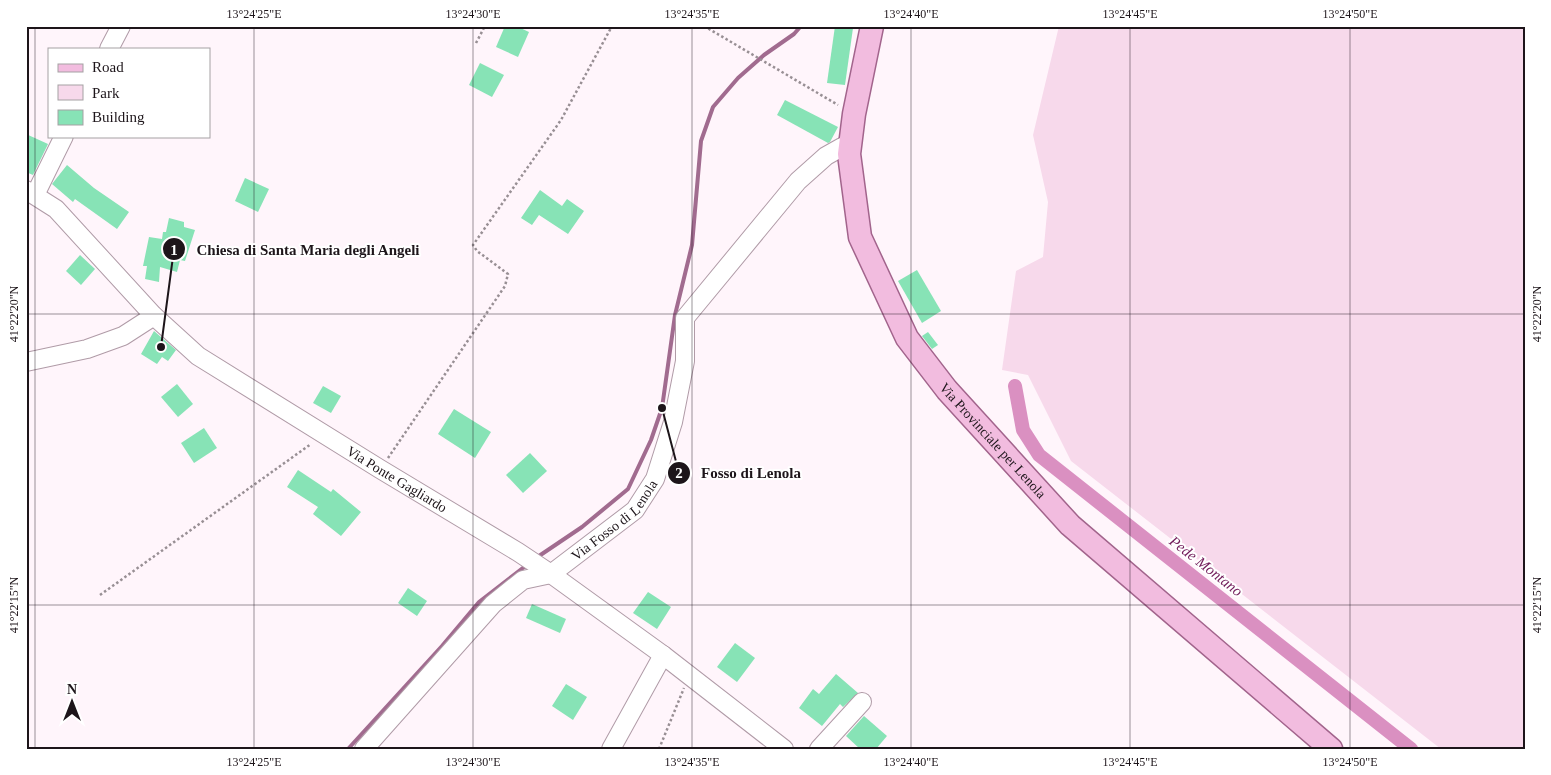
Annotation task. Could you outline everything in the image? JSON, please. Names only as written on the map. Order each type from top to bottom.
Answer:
[{"type":"main road","name":"Via Provinciale per Lenola","points":[[872,26],[854,114],[849,154],[860,237],[907,338],[947,390],[1070,525],[1330,749]]},
{"type":"street","points":[[110,48],[121,26]]},
{"type":"street","points":[[30,192],[63,138]]},
{"type":"street","name":"Via Fosso di Lenola","points":[[364,749],[493,604],[523,580],[551,574],[634,510],[655,479],[672,422],[685,361],[685,318],[798,182],[826,156],[842,147],[850,147]]},
{"type":"street","name":"Via Ponte Gagliardo","points":[[30,192],[56,209],[154,316],[198,356],[551,574],[691,676],[784,749]]},
{"type":"street","points":[[26,362],[96,345],[123,336],[154,316]]},
{"type":"street","points":[[611,749],[663,655]]},
{"type":"street","points":[[819,749],[862,702]]},
{"type":"path","points":[[476,43],[484,26]]},
{"type":"path","points":[[380,469],[505,286],[508,274],[477,251],[473,245],[561,120],[612,26]]},
{"type":"path","points":[[704,26],[854,114]]},
{"type":"path","points":[[100,595],[324,434]]},
{"type":"path","points":[[659,749],[681,693],[691,676]]},
{"type":"green space","points":[[1059,26],[1525,26],[1525,749],[1441,749],[1071,461],[1028,375],[1002,370],[1016,271],[1043,257],[1048,202],[1033,135]]},
{"type":"building","points":[[505,26],[516,26],[529,32],[518,57],[496,47]]},
{"type":"building","points":[[835,26],[853,28],[845,85],[827,83]]},
{"type":"building","points":[[480,63],[504,75],[492,97],[469,85]]},
{"type":"building","points":[[785,100],[838,127],[830,142],[828,143],[777,115]]},
{"type":"building","points":[[26,134],[48,144],[33,175],[26,172]]},
{"type":"building","points":[[67,165],[94,188],[129,212],[117,229],[75,199],[73,202],[52,184]]},
{"type":"building","points":[[245,178],[269,189],[258,212],[235,201]]},
{"type":"building","points":[[540,190],[562,206],[567,199],[584,211],[568,234],[539,215],[532,225],[521,218]]},
{"type":"building","points":[[169,218],[184,222],[184,227],[195,230],[185,261],[180,260],[177,272],[160,267],[159,282],[145,279],[147,266],[143,266],[149,237],[162,239],[163,232],[166,232]]},
{"type":"building","points":[[80,255],[95,269],[81,285],[66,271]]},
{"type":"building","points":[[917,270],[941,311],[922,323],[898,281]]},
{"type":"building","points":[[154,331],[176,350],[168,361],[162,357],[157,364],[141,354]]},
{"type":"building","points":[[928,332],[938,345],[932,349],[922,336]]},
{"type":"building","points":[[177,384],[193,404],[178,417],[161,397]]},
{"type":"building","points":[[323,386],[341,396],[331,413],[313,403]]},
{"type":"building","points":[[454,409],[491,432],[475,458],[438,434]]},
{"type":"building","points":[[204,428],[217,448],[194,463],[181,443]]},
{"type":"building","points":[[530,453],[547,471],[523,493],[506,475]]},
{"type":"building","points":[[298,470],[331,492],[333,489],[361,512],[341,536],[313,514],[318,507],[287,487]]},
{"type":"building","points":[[408,588],[427,601],[417,616],[398,603]]},
{"type":"building","points":[[648,592],[671,607],[657,629],[633,613]]},
{"type":"building","points":[[532,604],[566,619],[560,633],[526,618]]},
{"type":"building","points":[[735,643],[755,658],[737,682],[717,667]]},
{"type":"building","points":[[836,674],[858,693],[843,707],[840,704],[822,726],[799,708],[813,689],[819,694]]},
{"type":"building","points":[[566,684],[587,697],[573,720],[552,706]]},
{"type":"building","points":[[864,716],[887,736],[876,749],[860,749],[846,736]]},
{"type":"waterway","points":[[536,558],[582,527],[628,489],[651,440],[662,408],[675,315],[692,245],[701,141],[713,107],[738,78],[764,55],[794,34],[801,26]]},
{"type":"waterway","name":"Pede Montano","points":[[1015,386],[1023,430],[1039,455],[1411,749]]},
{"type":"waterway","points":[[348,749],[442,646],[479,602],[528,564]]},
{"type":"place","name":"Chiesa di Santa Maria degli Angeli","points":[[161,347]]},
{"type":"place","name":"Fosso di Lenola","points":[[662,408]]}]
